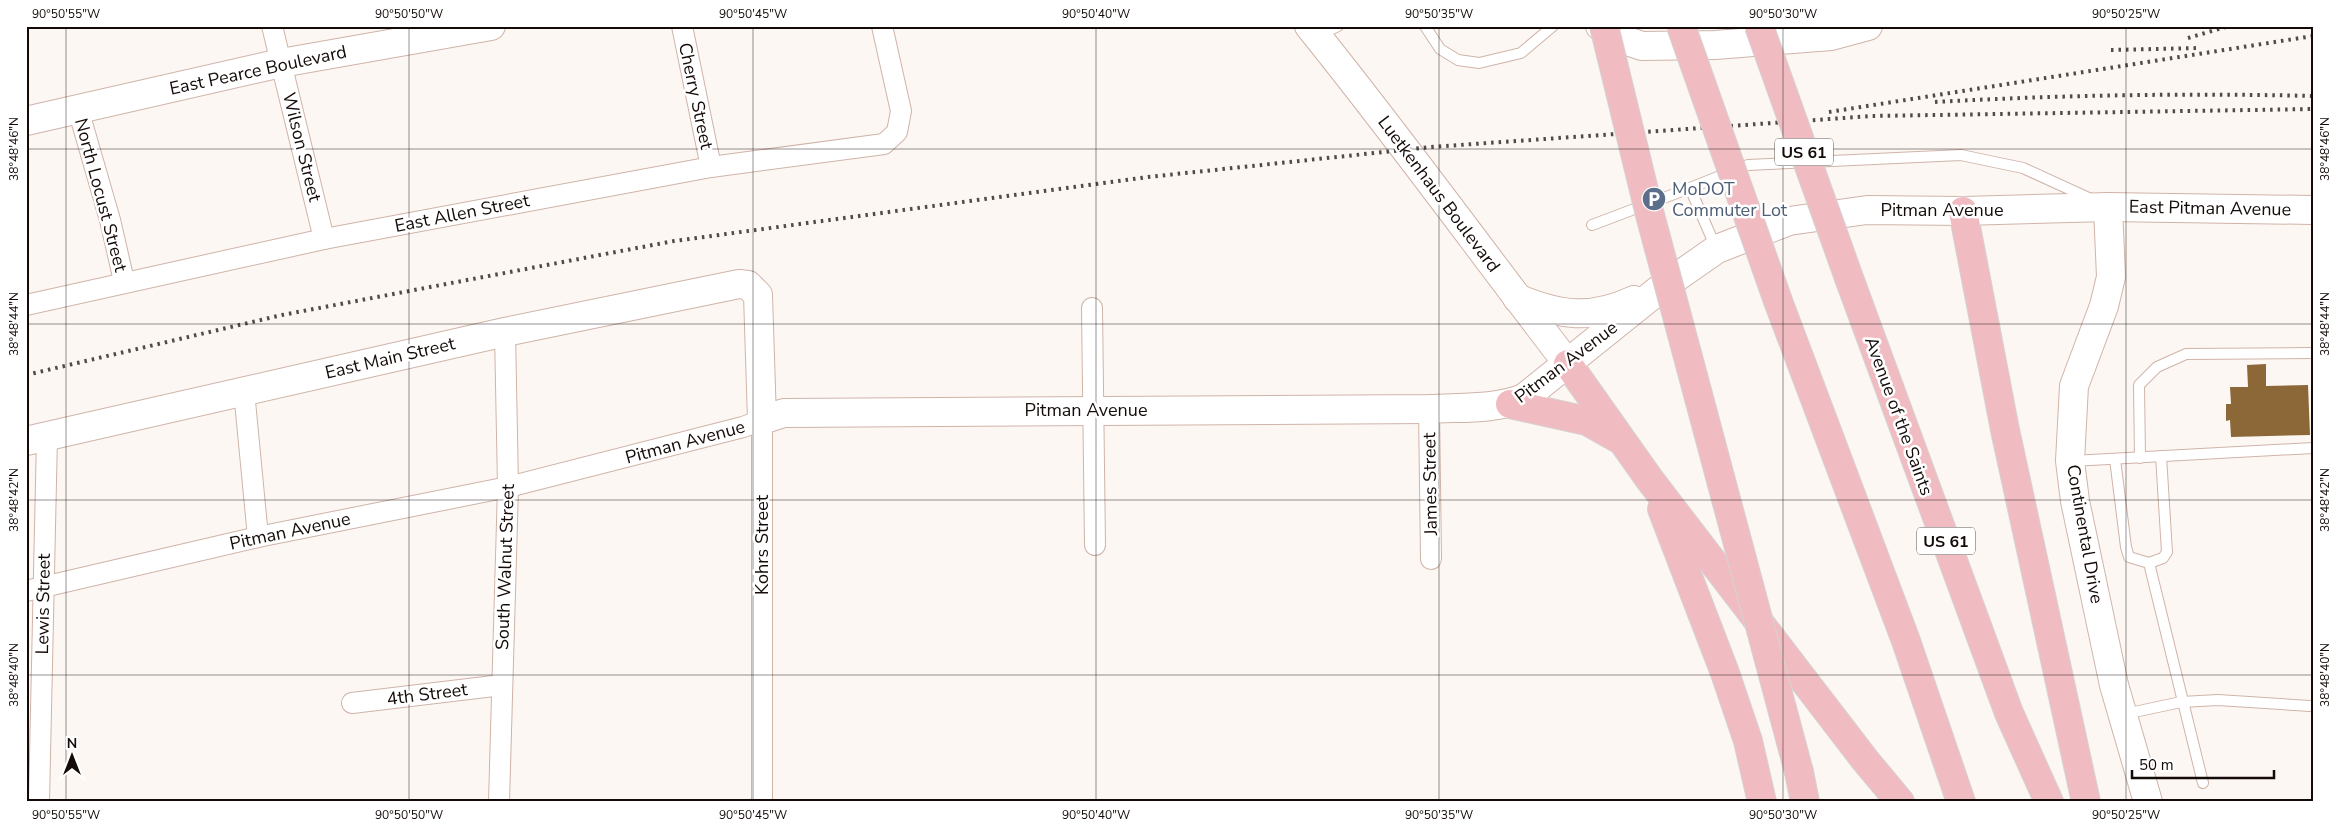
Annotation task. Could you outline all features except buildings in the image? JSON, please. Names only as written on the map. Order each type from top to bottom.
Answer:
[{"type":"highway","points":[[1602,26],[1650,215],[1799,772],[1805,802]]},
{"type":"highway","points":[[1681,26],[1778,301],[1906,641],[1961,802]]},
{"type":"highway","name":"Avenue of the Saints","points":[[1759,26],[1849,278],[2009,713],[2049,802]]},
{"type":"highway","points":[[1963,211],[2005,430],[2086,802]]},
{"type":"highway","points":[[1568,364],[1650,480],[1865,760],[1900,802]]},
{"type":"highway","points":[[1510,404],[1587,421],[1624,442]]},
{"type":"highway","points":[[1650,480],[1725,673],[1748,741],[1762,802]]},
{"type":"street","name":"Wilson Street","points":[[272,26],[324,239]]},
{"type":"street","name":"Cherry Street","points":[[682,26],[711,167]]},
{"type":"street","name":"East Allen Street","points":[[26,305],[124,281],[324,239],[711,167],[884,144],[897,132],[901,111],[882,26]]},
{"type":"street","points":[[1602,26],[1615,37],[1642,46],[1715,45],[1831,36],[1868,26]]},
{"type":"street","name":"East Pearce Boulevard","points":[[26,121],[281,63],[484,27]]},
{"type":"street","name":"Luetkenhaus Boulevard","points":[[1321,30],[1382,117],[1568,364]]},
{"type":"street","name":"North Locust Street","points":[[78,109],[110,220],[124,281]]},
{"type":"street","name":"East Pitman Avenue","points":[[2108,207],[2313,210]]},
{"type":"street","name":"Pitman Avenue","points":[[35,588],[258,537],[508,487],[743,427],[784,413],[1429,409],[1510,404],[1524,398],[1661,288],[1717,248],[1789,221],[1867,210],[1963,211],[2108,207]]},
{"type":"street","name":"Continental Drive","points":[[2108,207],[2111,277],[2104,306],[2074,386],[2070,461],[2075,501],[2121,715],[2148,802]]},
{"type":"street","name":"East Main Street","points":[[37,439],[505,332],[720,286],[748,285],[754,290]]},
{"type":"street","points":[[1517,297],[1553,311],[1587,314],[1611,310],[1661,288]]},
{"type":"street","name":"Kohrs Street","points":[[754,290],[759,303],[762,420],[762,802]]},
{"type":"street","points":[[1092,308],[1095,410],[1095,545]]},
{"type":"street","name":"South Walnut Street","points":[[499,802],[508,487],[505,332]]},
{"type":"street","points":[[244,391],[258,537]]},
{"type":"street","name":"James Street","points":[[1429,409],[1431,559]]},
{"type":"street","name":"Lewis Street","points":[[37,439],[34,728],[39,802]]},
{"type":"street","name":"4th Street","points":[[352,703],[502,686]]},
{"type":"lane","points":[[1425,26],[1440,49],[1458,60],[1479,63],[1521,53],[1553,26]]},
{"type":"lane","points":[[1592,225],[1748,165],[1961,155],[2023,168],[2108,207]]},
{"type":"lane","points":[[1690,188],[1717,248]]},
{"type":"lane","points":[[2140,458],[2139,385],[2157,367],[2186,354],[2313,353]]},
{"type":"lane","points":[[2070,461],[2313,448]]},
{"type":"lane","points":[[2115,459],[2126,547],[2129,557],[2148,563],[2163,558],[2167,552],[2161,456]]},
{"type":"lane","points":[[2148,563],[2181,702],[2203,783]]},
{"type":"lane","points":[[2121,715],[2181,702],[2218,700],[2310,706]]},
{"type":"railway","points":[[2188,38],[2229,26]]},
{"type":"railway","points":[[1829,112],[2313,36]]},
{"type":"railway","points":[[2111,50],[2199,48]]},
{"type":"railway","points":[[1935,102],[2124,95],[2313,96]]},
{"type":"railway","points":[[26,375],[282,315],[674,241],[1148,177],[1431,147],[1872,116],[2313,109]]},
{"type":"place","name":"MoDOT Commuter Lot","points":[[1654,199]]}]
